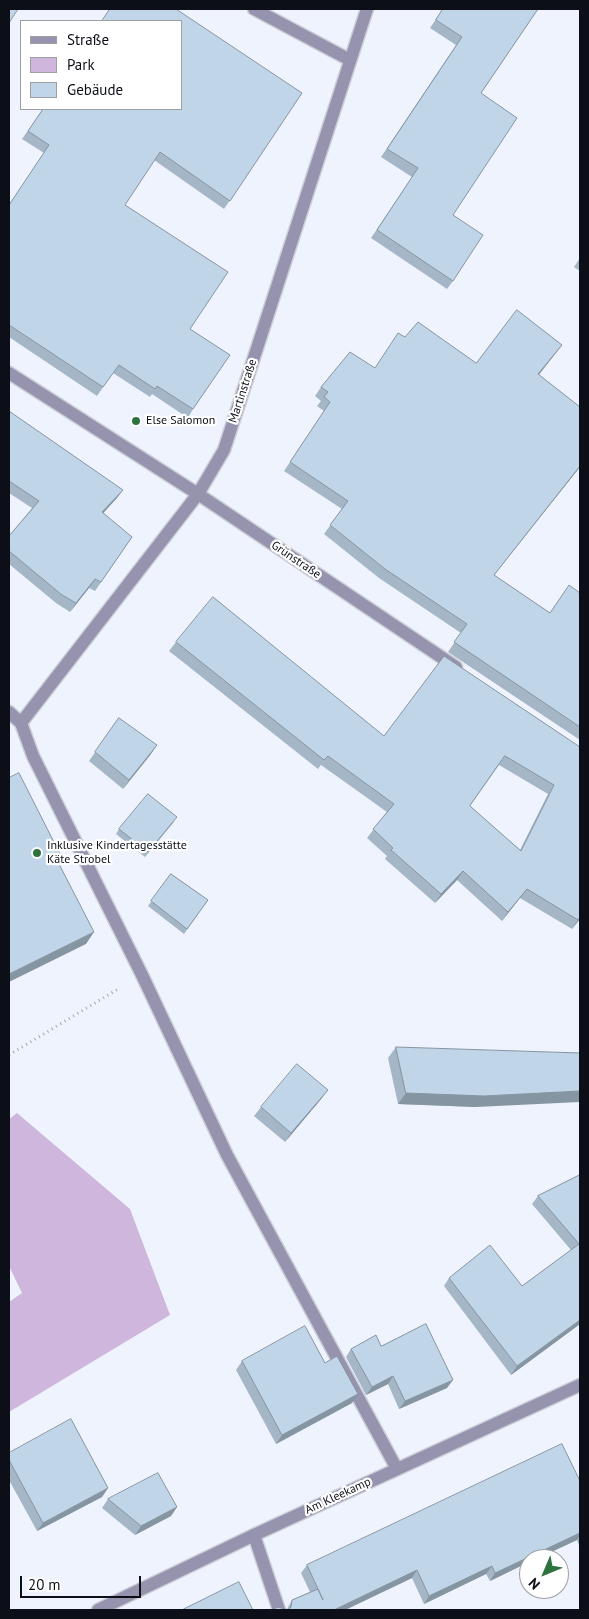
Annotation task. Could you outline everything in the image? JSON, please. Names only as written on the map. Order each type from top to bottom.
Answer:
[{"type":"street","points":[[254,9],[350,60]]},
{"type":"street","name":"Martinstraße","points":[[21,723],[198,494],[224,450],[367,9]]},
{"type":"street","name":"Grünstraße","points":[[9,373],[198,494],[466,674]]},
{"type":"street","points":[[9,712],[21,723],[33,756],[142,975],[227,1155],[397,1469]]},
{"type":"street","name":"Am Kleekamp","points":[[98,1610],[254,1535],[580,1385]]},
{"type":"street","points":[[254,1535],[279,1610]]},
{"type":"path","points":[[9,1055],[142,975]]},
{"type":"green space","points":[[17,1113],[130,1209],[170,1315],[9,1412],[9,1302],[22,1293],[9,1266],[9,1119]]},
{"type":"building","points":[[9,9],[18,9],[9,23]]},
{"type":"building","points":[[110,9],[176,9],[302,93],[230,201],[160,152],[125,205],[228,272],[190,329],[230,355],[193,409],[157,386],[155,389],[119,365],[103,387],[9,325],[9,205],[49,145],[28,131],[42,110],[182,110],[182,20],[103,20]]},
{"type":"building","points":[[443,9],[538,9],[481,93],[517,118],[453,215],[483,235],[453,281],[377,230],[418,168],[387,149],[462,37],[436,20]]},
{"type":"building","points":[[517,310],[562,345],[538,374],[580,407],[580,466],[494,575],[550,613],[569,585],[580,593],[580,727],[454,642],[467,624],[385,569],[330,525],[348,501],[290,462],[330,402],[324,397],[328,392],[321,387],[350,352],[375,368],[398,333],[405,337],[418,322],[476,363]]},
{"type":"building","points":[[9,411],[123,490],[102,512],[132,537],[101,582],[95,579],[76,603],[62,595],[9,551],[9,536],[39,501],[9,481]]},
{"type":"building","points":[[213,597],[384,736],[444,656],[580,747],[580,917],[578,920],[527,889],[508,912],[463,871],[441,894],[391,850],[393,848],[373,829],[394,804],[328,756],[324,760],[176,642]],"holes":[[[505,756],[554,785],[521,851],[470,806]]]},
{"type":"building","points":[[119,718],[157,745],[129,780],[95,752]]},
{"type":"building","points":[[19,773],[63,860],[58,862],[94,932],[9,974],[9,778]]},
{"type":"building","points":[[148,794],[177,817],[148,852],[119,829]]},
{"type":"building","points":[[171,874],[208,900],[187,929],[151,901]]},
{"type":"building","points":[[396,1047],[580,1053],[580,1091],[484,1096],[406,1093]]},
{"type":"building","points":[[297,1064],[328,1090],[291,1133],[261,1107]]},
{"type":"building","points":[[580,1175],[580,1320],[517,1366],[449,1278],[490,1245],[522,1286],[579,1244],[538,1196]]},
{"type":"building","points":[[426,1324],[453,1380],[405,1401],[393,1376],[372,1387],[351,1349],[376,1335],[381,1346]]},
{"type":"building","points":[[305,1326],[325,1363],[337,1356],[358,1394],[282,1435],[242,1361]]},
{"type":"building","points":[[71,1419],[108,1488],[43,1523],[9,1460],[9,1453]]},
{"type":"building","points":[[562,1444],[580,1481],[580,1533],[546,1549],[519,1549],[519,1562],[495,1573],[492,1566],[429,1596],[417,1570],[334,1610],[288,1610],[291,1607],[292,1600],[318,1589],[307,1565]]},
{"type":"building","points":[[158,1473],[177,1507],[141,1526],[108,1499]]},
{"type":"building","points":[[239,1582],[253,1610],[182,1610]]},
{"type":"building","points":[[278,1607],[288,1610],[271,1610]]},
{"type":"place","name":"Else Salomon","points":[[136,421]]},
{"type":"place","name":"Inklusive Kindertagesstätte Käte Strobel","points":[[37,853]]}]
